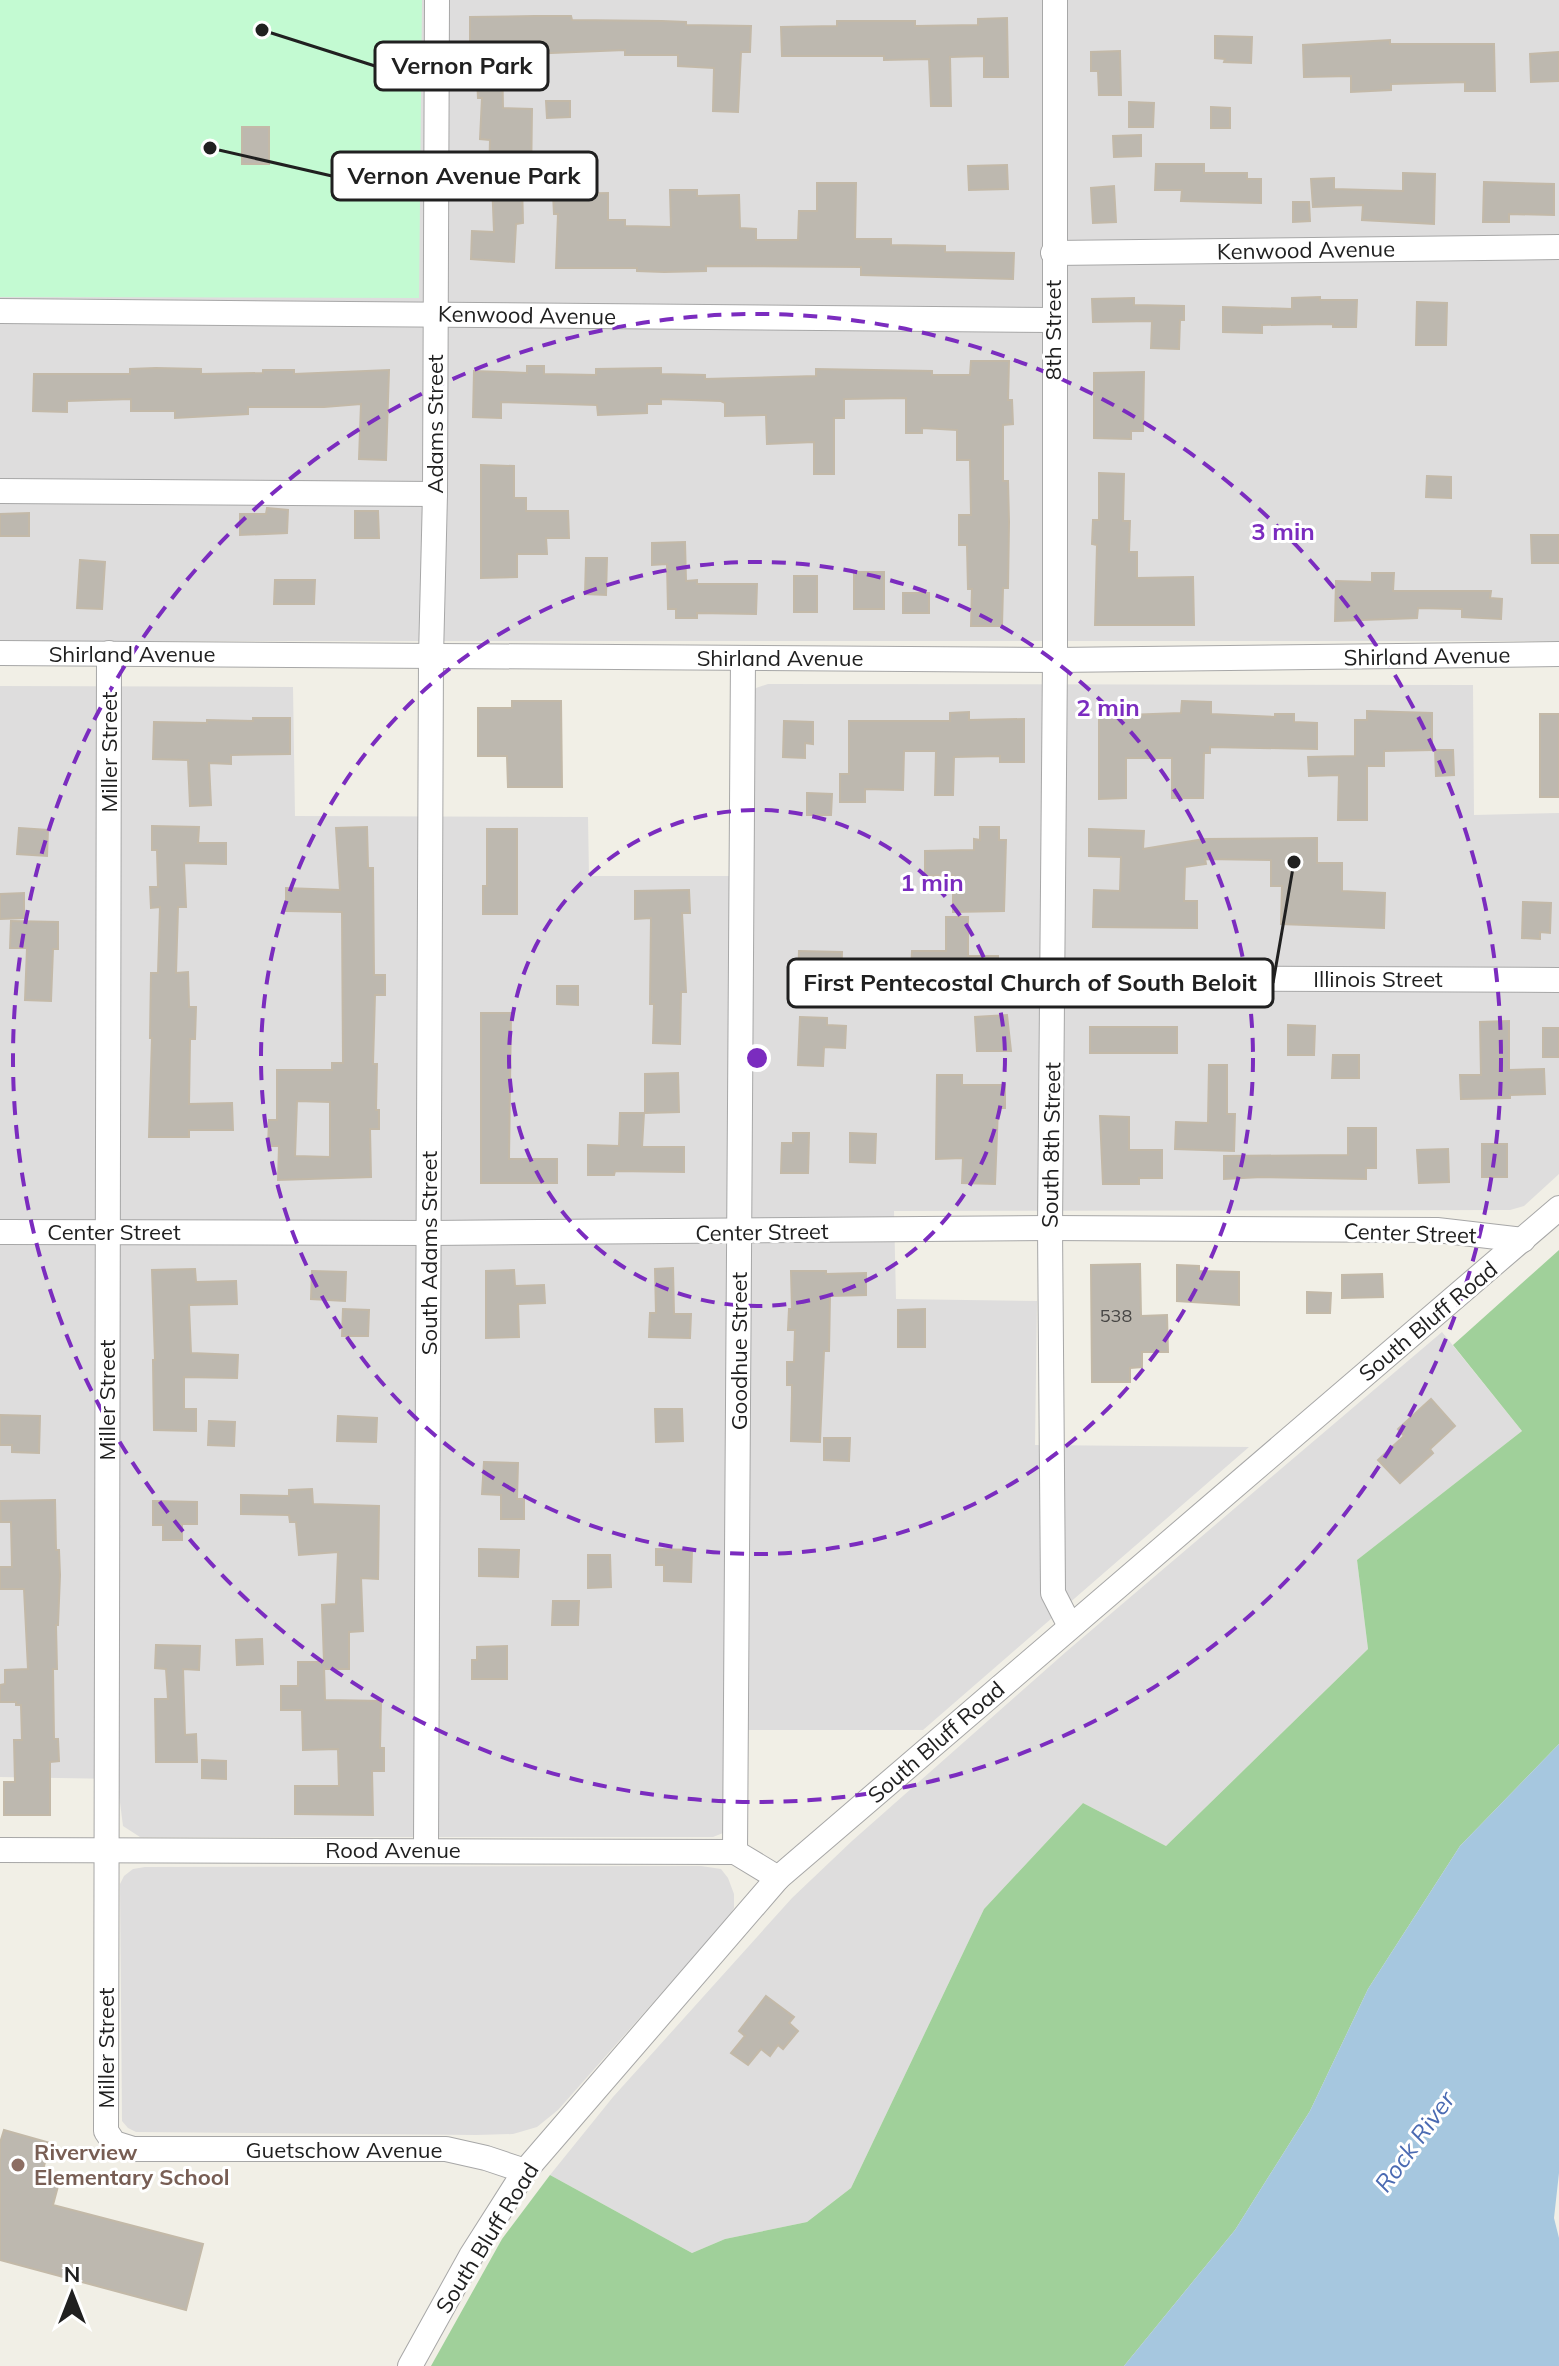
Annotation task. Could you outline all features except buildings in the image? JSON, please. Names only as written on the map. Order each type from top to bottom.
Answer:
[{"type":"street","name":"Adams Street","points":[[431,657],[435,494],[437,0]]},
{"type":"street","name":"8th Street","points":[[1055,0],[1055,660]]},
{"type":"street","name":"Kenwood Avenue","points":[[1053,253],[1559,247]]},
{"type":"street","name":"Kenwood Avenue","points":[[0,311],[1053,320]]},
{"type":"street","points":[[0,491],[435,494]]},
{"type":"street","name":"Shirland Avenue","points":[[0,653],[1055,660],[1559,654]]},
{"type":"street","name":"Miller Street","points":[[109,653],[106,2131],[114,2143]]},
{"type":"street","name":"South Adams Street","points":[[426,1850],[431,657]]},
{"type":"street","name":"Goodhue Street","points":[[735,1852],[743,658]]},
{"type":"street","name":"South 8th Street","points":[[1055,660],[1050,1228],[1053,1593],[1070,1626]]},
{"type":"street","name":"Illinois Street","points":[[1052,978],[1559,980]]},
{"type":"street","name":"South Bluff Road","points":[[410,2366],[471,2256],[525,2171],[778,1878],[1559,1208]]},
{"type":"street","name":"Center Street","points":[[0,1232],[740,1232],[1050,1228],[1437,1230],[1523,1240]]},
{"type":"street","name":"Rood Avenue","points":[[0,1850],[735,1852]]},
{"type":"street","points":[[735,1852],[778,1878]]},
{"type":"street","name":"Guetschow Avenue","points":[[114,2143],[121,2148],[133,2149],[446,2149],[525,2171]]},
{"type":"shaded area","points":[[0,0],[1559,0],[1559,641],[0,641]]},
{"type":"shaded area","points":[[768,684],[1473,685],[1474,815],[1559,813],[1559,1174],[1524,1206],[1510,1210],[894,1211],[896,1299],[1037,1301],[1035,1445],[1249,1447],[923,1730],[724,1730],[727,1822],[723,1833],[713,1837],[140,1837],[123,1826],[117,1779],[0,1777],[0,686],[293,687],[295,816],[588,817],[589,876],[752,876],[753,693],[756,688]]},
{"type":"shaded area","points":[[1442,1332],[1522,1431],[1357,1560],[1368,1649],[1166,1846],[1083,1803],[984,1909],[851,2188],[807,2222],[725,2239],[692,2253],[550,2175],[613,2097],[792,1898],[852,1841],[1067,1651]]},
{"type":"shaded area","points":[[701,1866],[721,1869],[728,1878],[734,1894],[734,1908],[728,1918],[558,2110],[537,2127],[513,2134],[476,2135],[136,2132],[122,2121],[120,1884],[133,1869]]},
{"type":"green space","points":[[0,0],[422,0],[419,298],[0,297]]},
{"type":"green space","points":[[1559,1250],[1559,1744],[1460,1846],[1368,1989],[1310,2111],[1235,2230],[1124,2366],[431,2366],[502,2239],[550,2175],[692,2253],[725,2239],[807,2222],[851,2188],[984,1909],[1083,1803],[1166,1846],[1368,1649],[1357,1560],[1522,1431],[1453,1345]]},
{"type":"water","name":"Rock River","points":[[1559,1744],[1559,2173],[1554,2218],[1559,2238],[1559,2366],[1124,2366],[1235,2230],[1310,2111],[1368,1989],[1460,1846]]},
{"type":"place","name":"Vernon Park","points":[[262,30]]},
{"type":"place","name":"Vernon Avenue Park","points":[[210,148]]},
{"type":"place","name":"First Pentecostal Church of South Beloit","points":[[1294,862]]},
{"type":"place","name":"Riverview Elementary School","points":[[18,2165]]}]
